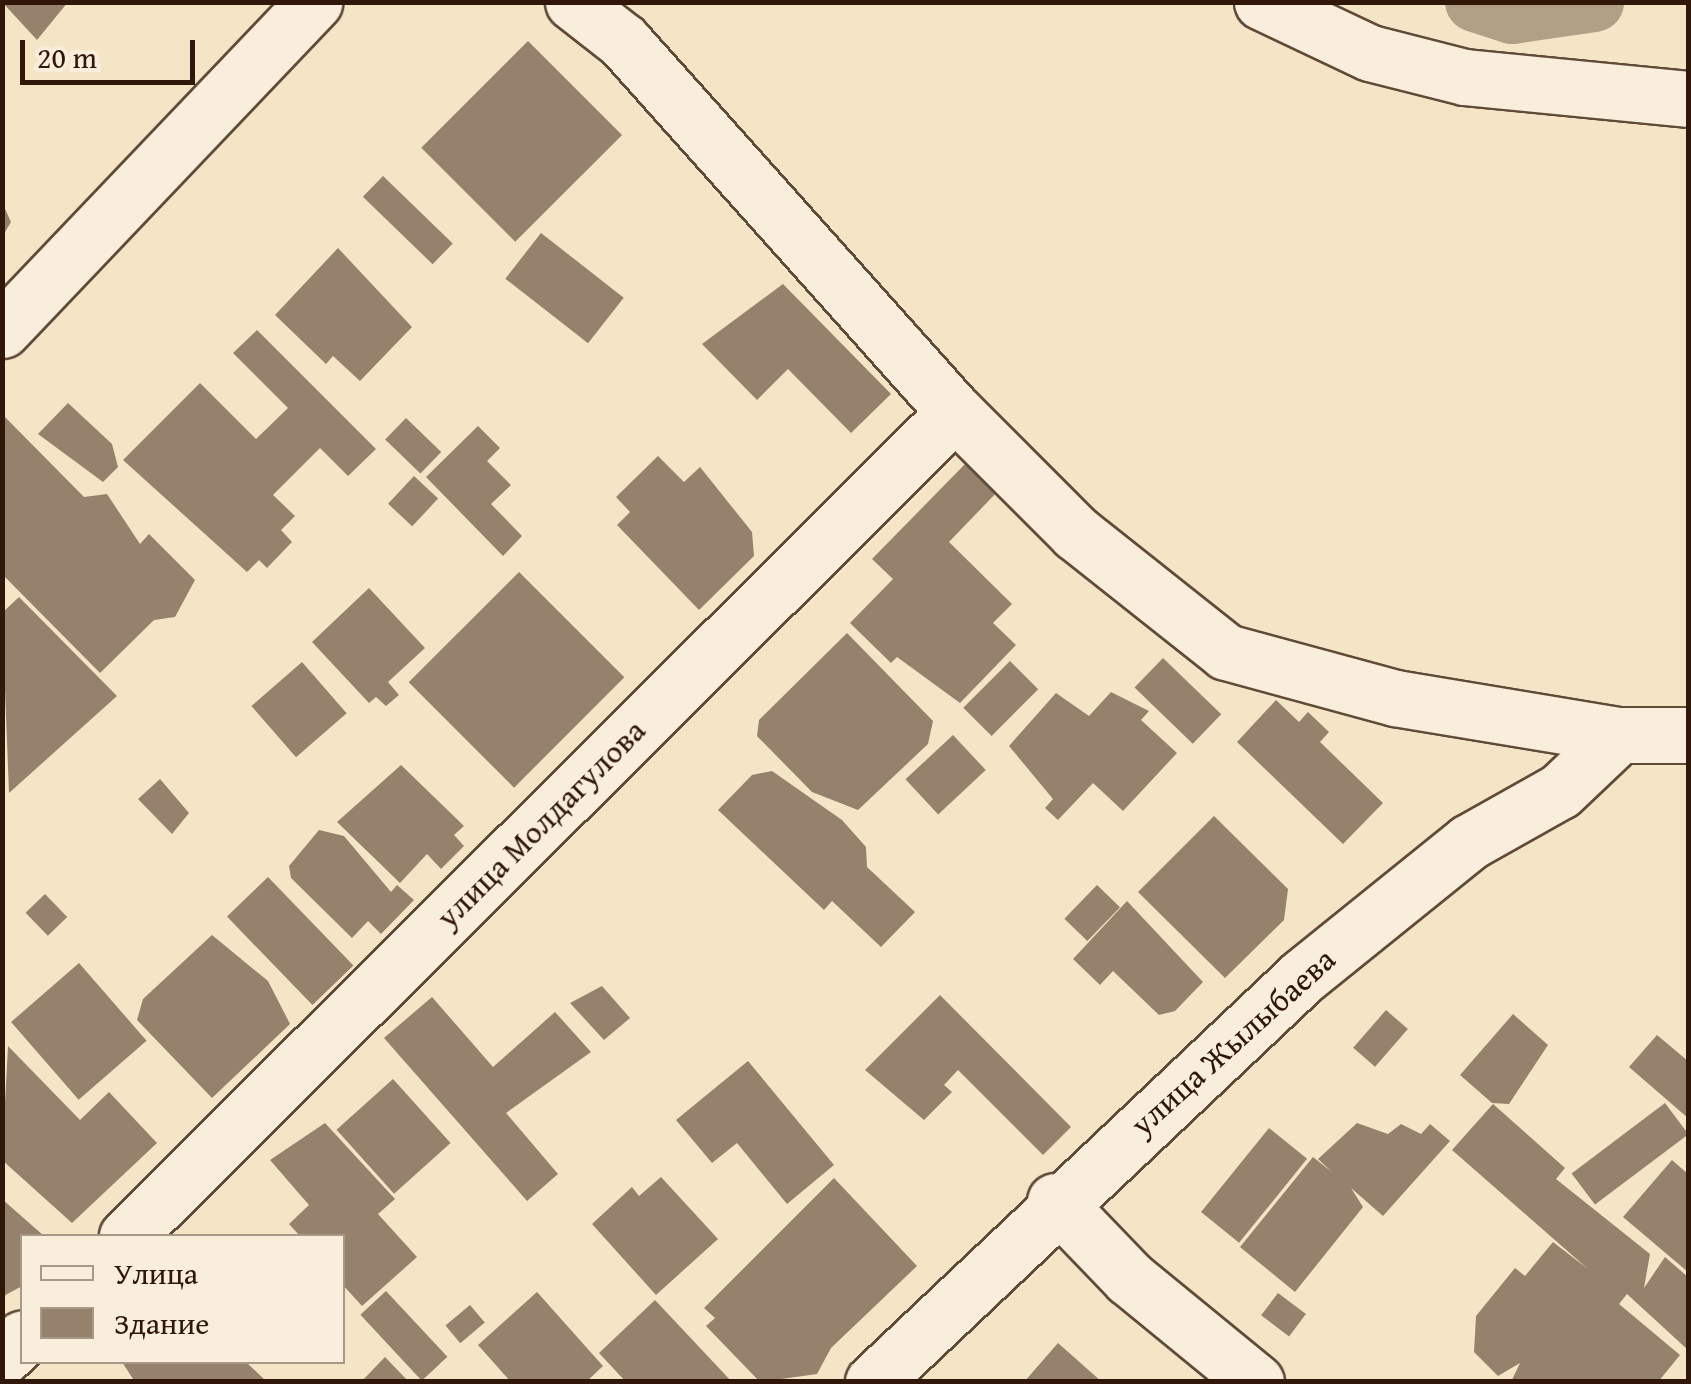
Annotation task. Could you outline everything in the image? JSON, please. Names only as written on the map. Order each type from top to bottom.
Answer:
[{"type":"street","points":[[2,330],[127,208],[265,45],[314,2]]},
{"type":"street","points":[[573,2],[623,41],[955,412],[1076,533],[1226,652],[1396,698],[1619,735],[1688,735]]},
{"type":"street","points":[[1262,2],[1370,53],[1464,76],[1688,99]]},
{"type":"street","name":"улица Молдагулова","points":[[129,1234],[955,412]]},
{"type":"street","name":"улица Жылыбаева","points":[[873,1382],[1054,1201],[1303,976],[1468,842],[1560,791],[1619,735]]},
{"type":"street","points":[[1054,1201],[1129,1278],[1256,1382]]},
{"type":"building","points":[[2,2],[68,2],[37,40]]},
{"type":"building","points":[[528,41],[622,135],[515,242],[421,148]]},
{"type":"building","points":[[383,176],[453,243],[433,264],[363,197]]},
{"type":"building","points":[[2,202],[11,222],[2,237]]},
{"type":"building","points":[[541,233],[624,298],[588,343],[505,279]]},
{"type":"building","points":[[338,248],[412,327],[360,381],[333,356],[326,364],[275,315]]},
{"type":"building","points":[[783,284],[891,394],[851,433],[788,369],[757,400],[702,344]]},
{"type":"building","points":[[257,330],[376,449],[348,476],[320,448],[273,495],[295,516],[281,530],[292,542],[267,568],[259,560],[247,572],[123,460],[200,383],[256,439],[288,408],[233,353]]},
{"type":"building","points":[[68,403],[112,444],[118,467],[103,482],[38,434]]},
{"type":"building","points":[[2,414],[84,497],[107,494],[140,544],[149,534],[195,580],[175,617],[154,620],[100,673],[2,574]]},
{"type":"building","points":[[406,418],[441,452],[420,474],[385,440]]},
{"type":"building","points":[[478,426],[500,448],[487,461],[511,485],[491,504],[522,536],[503,556],[426,477]]},
{"type":"building","points":[[658,456],[684,482],[700,467],[752,532],[754,556],[699,610],[617,525],[630,512],[616,497]]},
{"type":"building","points":[[968,461],[999,490],[949,542],[1012,604],[993,623],[1016,645],[960,703],[897,657],[891,663],[850,623],[893,579],[872,559]]},
{"type":"building","points":[[414,476],[438,499],[412,526],[388,504]]},
{"type":"building","points":[[519,572],[624,677],[514,788],[409,682]]},
{"type":"building","points":[[369,588],[425,648],[388,682],[399,695],[386,706],[376,697],[369,703],[312,642]]},
{"type":"building","points":[[19,597],[117,696],[9,793],[2,613]]},
{"type":"building","points":[[847,633],[933,721],[928,744],[858,810],[812,792],[757,736],[759,720]]},
{"type":"building","points":[[1163,658],[1221,714],[1193,744],[1135,687]]},
{"type":"building","points":[[1010,661],[1038,689],[992,736],[963,708]]},
{"type":"building","points":[[302,662],[347,713],[296,757],[251,706]]},
{"type":"building","points":[[1111,692],[1149,711],[1141,720],[1177,753],[1123,811],[1093,783],[1058,820],[1045,808],[1053,799],[1009,746],[1056,693],[1089,716]]},
{"type":"building","points":[[1276,700],[1299,722],[1308,712],[1329,732],[1320,742],[1383,803],[1343,844],[1237,742]]},
{"type":"building","points":[[953,735],[986,770],[938,814],[905,779]]},
{"type":"building","points":[[401,765],[464,826],[454,835],[464,846],[441,869],[427,854],[400,883],[337,822]]},
{"type":"building","points":[[772,771],[842,820],[866,847],[867,867],[915,912],[881,947],[832,901],[824,910],[718,810],[752,775]]},
{"type":"building","points":[[160,779],[189,813],[172,834],[138,799]]},
{"type":"building","points":[[1214,816],[1288,889],[1284,920],[1225,978],[1138,892]]},
{"type":"building","points":[[319,830],[344,836],[391,892],[397,885],[414,900],[381,934],[368,921],[352,938],[291,878],[289,866]]},
{"type":"building","points":[[268,877],[353,965],[312,1005],[227,917]]},
{"type":"building","points":[[1097,885],[1120,907],[1087,941],[1064,919]]},
{"type":"building","points":[[45,894],[67,917],[48,936],[26,913]]},
{"type":"building","points":[[1127,901],[1203,982],[1175,1011],[1159,1015],[1113,971],[1100,985],[1073,959]]},
{"type":"building","points":[[212,935],[268,981],[290,1024],[212,1098],[137,1020],[143,999]]},
{"type":"building","points":[[79,963],[147,1041],[79,1100],[11,1022]]},
{"type":"building","points":[[602,986],[630,1018],[604,1040],[570,1003]]},
{"type":"building","points":[[940,995],[1071,1127],[1043,1155],[958,1070],[944,1085],[952,1092],[924,1120],[865,1070]]},
{"type":"building","points":[[432,997],[493,1067],[555,1012],[591,1052],[506,1113],[558,1174],[527,1201],[384,1038]]},
{"type":"building","points":[[1386,1010],[1408,1029],[1375,1067],[1353,1048]]},
{"type":"building","points":[[1513,1014],[1548,1045],[1509,1104],[1492,1103],[1460,1075]]},
{"type":"building","points":[[1657,1035],[1688,1061],[1688,1118],[1629,1067]]},
{"type":"building","points":[[8,1046],[80,1120],[109,1092],[157,1143],[72,1223],[2,1160]]},
{"type":"building","points":[[748,1061],[834,1165],[787,1204],[737,1143],[712,1163],[676,1120]]},
{"type":"building","points":[[393,1079],[451,1143],[394,1194],[337,1130]]},
{"type":"building","points":[[1665,1103],[1688,1135],[1595,1205],[1572,1173]]},
{"type":"building","points":[[1493,1104],[1565,1168],[1556,1179],[1650,1254],[1644,1288],[1665,1257],[1688,1277],[1688,1350],[1627,1294],[1619,1304],[1680,1355],[1658,1382],[1511,1382],[1520,1363],[1498,1376],[1474,1352],[1476,1316],[1515,1268],[1525,1276],[1553,1242],[1588,1269],[1452,1150]]},
{"type":"building","points":[[325,1123],[395,1199],[378,1214],[417,1257],[362,1306],[345,1287],[345,1234],[298,1234],[289,1224],[309,1205],[270,1160]]},
{"type":"building","points":[[1357,1123],[1388,1134],[1401,1124],[1421,1134],[1430,1124],[1450,1141],[1383,1216],[1351,1188],[1363,1207],[1295,1292],[1240,1247],[1313,1157],[1332,1172],[1318,1159]]},
{"type":"building","points":[[1269,1128],[1307,1159],[1239,1243],[1201,1212]]},
{"type":"building","points":[[1672,1160],[1688,1174],[1688,1272],[1623,1217]]},
{"type":"building","points":[[661,1177],[718,1239],[656,1295],[592,1224],[632,1187],[639,1196]]},
{"type":"building","points":[[834,1178],[917,1266],[831,1348],[817,1374],[760,1382],[706,1326],[715,1318],[704,1308]]},
{"type":"building","points":[[2,1199],[42,1234],[20,1234],[20,1287],[2,1297]]},
{"type":"building","points":[[386,1291],[447,1357],[422,1381],[360,1315]]},
{"type":"building","points":[[537,1292],[603,1366],[586,1382],[511,1382],[478,1345]]},
{"type":"building","points":[[1278,1293],[1306,1314],[1289,1336],[1261,1315]]},
{"type":"building","points":[[655,1300],[732,1382],[626,1382],[599,1353]]},
{"type":"building","points":[[470,1305],[485,1323],[460,1343],[445,1326]]},
{"type":"building","points":[[1058,1343],[1102,1382],[1024,1382]]},
{"type":"building","points":[[385,1357],[409,1382],[361,1382]]},
{"type":"building","points":[[123,1364],[248,1364],[267,1382],[135,1382]]},
{"type":"waterway","points":[[1475,2],[1512,14],[1594,2]]}]
